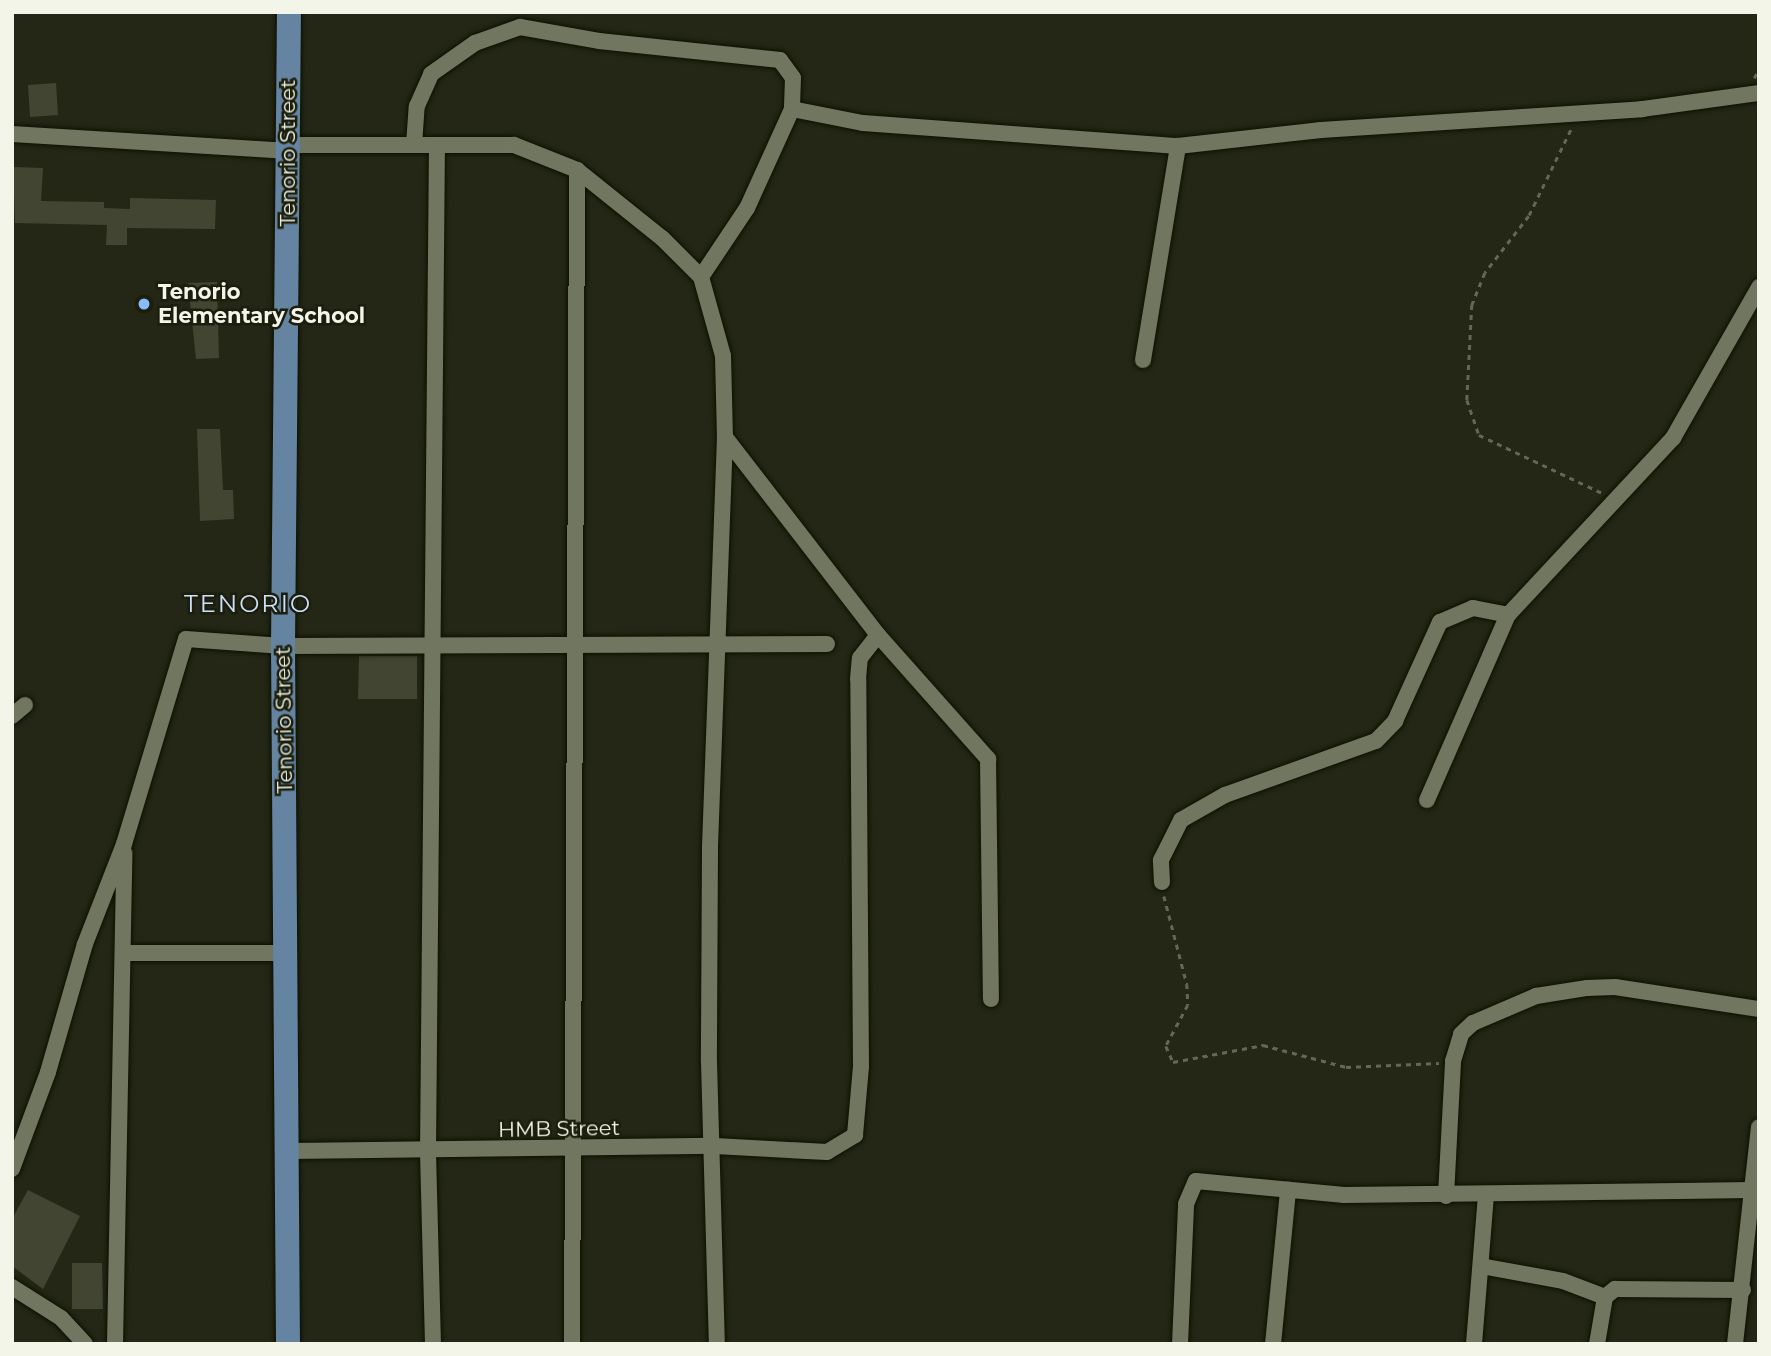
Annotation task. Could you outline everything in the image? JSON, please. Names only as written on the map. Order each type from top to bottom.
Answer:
[{"type":"main road","name":"Tenorio Street","points":[[288,1344],[290,1152],[283,646],[289,12]]},
{"type":"street","points":[[414,145],[417,106],[431,74],[475,43],[520,27],[599,41],[769,56],[788,68],[793,78],[792,109],[747,208],[701,277]]},
{"type":"street","points":[[792,109],[850,121],[1178,146],[1321,130],[1577,114],[1759,93]]},
{"type":"street","points":[[12,134],[289,148],[514,145],[577,170],[662,238],[701,277],[723,356],[725,437],[713,644],[709,1062],[715,1146],[717,1344]]},
{"type":"street","points":[[433,1344],[428,1152],[436,145]]},
{"type":"street","points":[[1143,360],[1178,146]]},
{"type":"street","points":[[572,1344],[575,1151],[577,170]]},
{"type":"street","points":[[1427,800],[1508,615],[1617,502],[1699,398],[1759,287]]},
{"type":"street","points":[[725,437],[878,635],[988,759],[991,999]]},
{"type":"street","points":[[1162,882],[1161,860],[1181,820],[1225,795],[1376,741],[1395,721],[1440,622],[1473,608],[1508,615]]},
{"type":"street","name":"HMB Street","points":[[290,1152],[575,1151],[715,1146],[827,1152],[850,1142],[858,1125],[858,679],[860,658],[878,635]]},
{"type":"street","points":[[12,1169],[48,1072],[85,944],[124,844],[182,643],[198,636],[283,646],[827,644]]},
{"type":"street","points":[[12,716],[25,705]]},
{"type":"street","points":[[115,1344],[124,844]]},
{"type":"street","points":[[124,953],[287,953]]},
{"type":"street","points":[[1446,1196],[1453,1061],[1461,1034],[1473,1023],[1560,991],[1615,987],[1759,1009]]},
{"type":"street","points":[[1735,1344],[1744,1290],[1751,1190],[1759,1127]]},
{"type":"street","points":[[1180,1344],[1186,1203],[1193,1183],[1288,1190],[1446,1196],[1751,1190]]},
{"type":"street","points":[[1273,1344],[1288,1190]]},
{"type":"street","points":[[1474,1344],[1486,1195]]},
{"type":"street","points":[[1481,1266],[1563,1281],[1605,1297]]},
{"type":"street","points":[[12,1287],[61,1318],[85,1344]]},
{"type":"street","points":[[1605,1297],[1621,1288],[1744,1290]]},
{"type":"street","points":[[1597,1344],[1605,1297]]},
{"type":"path","points":[[1577,114],[1529,216],[1485,273],[1472,305],[1466,341],[1467,408],[1479,435],[1573,475],[1617,502]]},
{"type":"path","points":[[1162,882],[1187,984],[1188,1005],[1166,1046],[1173,1062],[1263,1045],[1346,1067],[1453,1061]]},
{"type":"building","points":[[56,83],[58,115],[30,117],[28,85]]},
{"type":"building","points":[[13,167],[43,168],[41,201],[104,202],[104,208],[130,209],[130,198],[216,200],[215,229],[127,228],[127,245],[106,245],[107,225],[15,223]]},
{"type":"building","points":[[217,282],[219,358],[196,359],[188,283]]},
{"type":"building","points":[[197,429],[220,429],[223,490],[233,490],[234,519],[200,521]]},
{"type":"building","points":[[359,656],[417,656],[417,699],[358,699]]},
{"type":"building","points":[[28,1190],[80,1216],[43,1289],[12,1266],[12,1219]]},
{"type":"building","points":[[72,1263],[102,1263],[103,1309],[72,1309]]},
{"type":"place","name":"Tenorio Elementary School","points":[[144,304]]},
{"type":"district","name":"TENORIO","points":[[248,604]]}]
